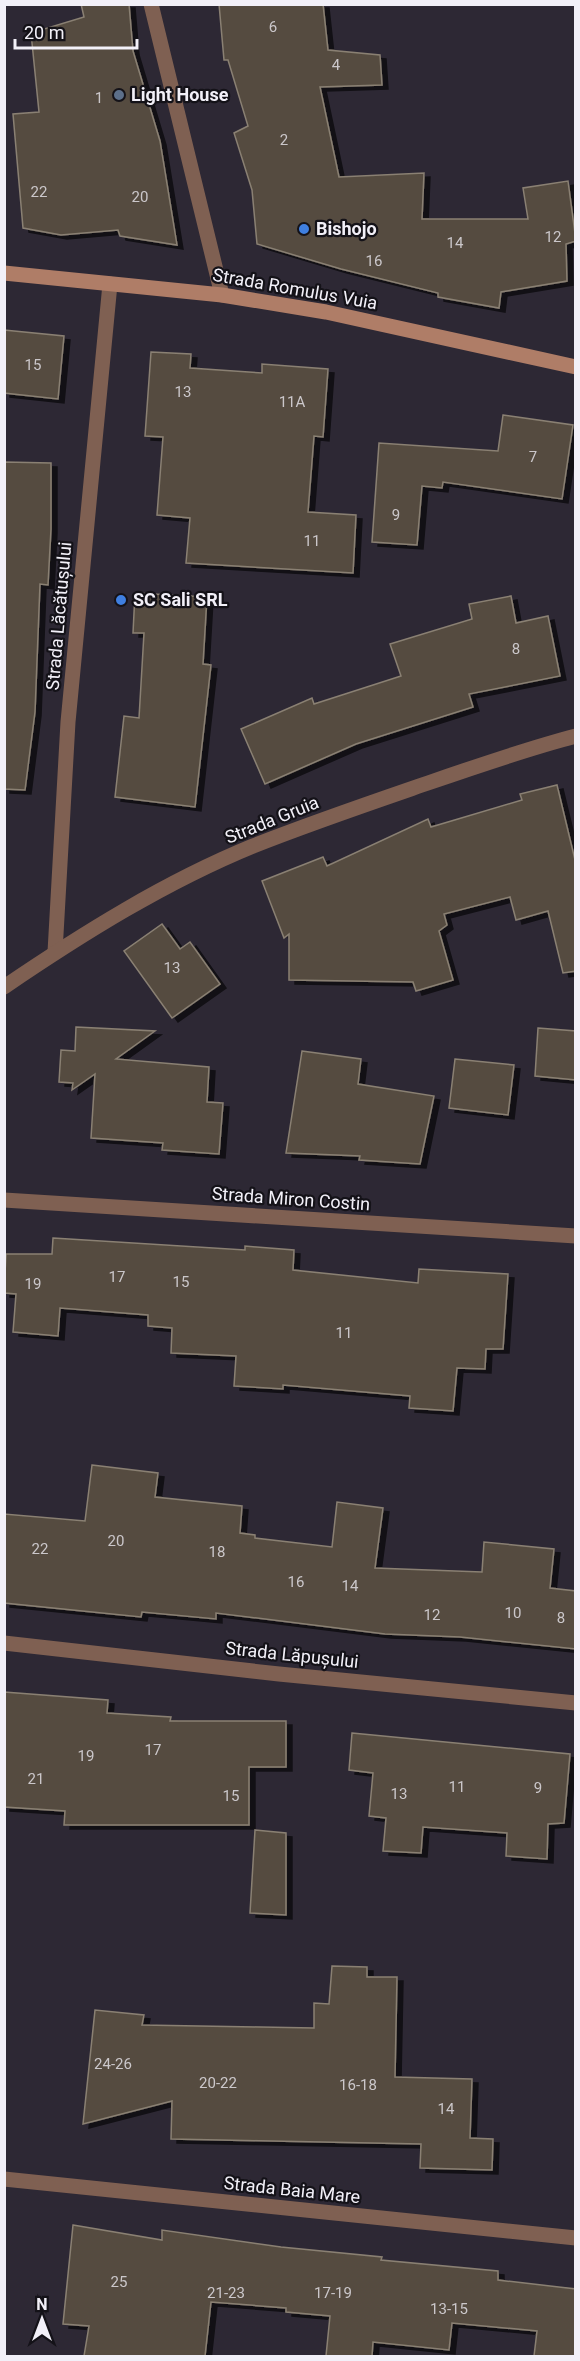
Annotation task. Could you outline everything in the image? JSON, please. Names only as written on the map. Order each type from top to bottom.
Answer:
[{"type":"street","points":[[151,4],[222,295]]},
{"type":"street","name":"Strada Romulus Vuia","points":[[4,273],[222,295],[326,312],[576,367]]},
{"type":"street","name":"Strada Lăcătușului","points":[[55,952],[68,722],[110,284]]},
{"type":"street","name":"Strada Gruia","points":[[4,987],[55,952],[157,893],[252,847],[366,804],[534,747],[576,736]]},
{"type":"street","name":"Strada Miron Costin","points":[[4,1200],[576,1236]]},
{"type":"street","name":"Strada Lăpușului","points":[[4,1643],[279,1674],[576,1703]]},
{"type":"street","name":"Strada Baia Mare","points":[[4,2179],[576,2238]]},
{"type":"building","points":[[81,4],[129,4],[133,51],[160,141],[177,245],[120,236],[118,230],[61,235],[23,228],[13,114],[39,112],[31,33],[84,17]]},
{"type":"building","points":[[219,4],[323,4],[328,50],[380,55],[382,85],[320,87],[339,177],[424,173],[422,219],[528,219],[523,188],[568,181],[576,241],[566,244],[567,281],[501,292],[499,308],[438,297],[438,293],[341,269],[257,244],[252,190],[234,133],[248,126],[228,60],[224,60]]},
{"type":"building","points":[[4,330],[64,336],[58,399],[4,393]]},
{"type":"building","points":[[151,352],[191,354],[190,368],[262,373],[262,364],[328,369],[323,437],[314,436],[308,512],[356,515],[353,573],[186,563],[190,518],[157,515],[163,437],[145,436]]},
{"type":"building","points":[[503,415],[573,425],[562,499],[443,482],[442,488],[422,486],[417,545],[372,542],[379,443],[498,451]]},
{"type":"building","points":[[4,462],[51,463],[48,585],[40,584],[35,712],[25,790],[4,789]]},
{"type":"building","points":[[135,593],[207,597],[203,664],[211,665],[195,807],[115,797],[124,716],[139,718],[144,633],[133,633]]},
{"type":"building","points":[[511,596],[516,623],[548,616],[560,676],[469,694],[473,707],[356,744],[265,784],[241,729],[312,698],[314,704],[401,676],[390,644],[472,619],[469,604]]},
{"type":"building","points":[[557,785],[576,864],[576,971],[563,973],[548,911],[516,920],[510,897],[444,914],[447,925],[439,931],[453,980],[416,991],[413,982],[289,980],[289,934],[284,938],[262,881],[323,857],[327,866],[428,819],[431,827],[522,800],[520,794]]},
{"type":"building","points":[[162,924],[180,949],[190,942],[220,984],[172,1018],[124,951]]},
{"type":"building","points":[[76,1027],[155,1031],[116,1059],[209,1067],[207,1102],[223,1103],[219,1154],[162,1150],[163,1143],[91,1138],[95,1074],[72,1090],[73,1083],[59,1082],[61,1050],[75,1051]]},
{"type":"building","points":[[538,1028],[576,1031],[576,1080],[535,1076]]},
{"type":"building","points":[[302,1051],[361,1059],[358,1084],[434,1096],[420,1164],[359,1160],[360,1156],[286,1153]]},
{"type":"building","points":[[455,1059],[514,1065],[508,1115],[449,1108]]},
{"type":"building","points":[[53,1238],[245,1250],[245,1246],[294,1250],[293,1270],[418,1283],[419,1269],[508,1274],[503,1349],[486,1349],[485,1369],[457,1368],[453,1411],[409,1408],[410,1396],[283,1385],[283,1389],[234,1386],[236,1356],[171,1353],[172,1328],[148,1326],[148,1315],[60,1308],[58,1336],[13,1332],[16,1294],[4,1293],[6,1254],[52,1254]]},
{"type":"building","points":[[92,1465],[158,1473],[155,1497],[242,1506],[240,1533],[255,1535],[255,1538],[332,1547],[337,1502],[383,1508],[375,1568],[482,1572],[484,1542],[554,1549],[550,1588],[576,1591],[576,1649],[460,1637],[385,1634],[216,1613],[216,1619],[142,1612],[141,1617],[4,1603],[4,1514],[85,1521]]},
{"type":"building","points":[[4,1692],[108,1700],[107,1713],[171,1717],[170,1721],[286,1721],[286,1767],[249,1767],[249,1825],[64,1825],[65,1811],[4,1807]]},
{"type":"building","points":[[352,1733],[570,1754],[564,1823],[548,1824],[547,1859],[506,1856],[507,1833],[423,1827],[421,1853],[383,1851],[386,1818],[369,1816],[373,1773],[349,1770]]},
{"type":"building","points":[[255,1830],[286,1833],[286,1915],[250,1913]]},
{"type":"building","points":[[332,1966],[367,1967],[367,1977],[397,1977],[395,2077],[472,2079],[470,2138],[493,2139],[492,2170],[420,2168],[421,2144],[171,2139],[172,2101],[83,2124],[95,2010],[144,2015],[142,2025],[314,2028],[314,2003],[329,2004]]},
{"type":"building","points":[[73,2225],[162,2240],[162,2230],[281,2247],[382,2257],[381,2260],[498,2271],[498,2280],[576,2289],[576,2356],[534,2356],[537,2331],[452,2323],[449,2350],[373,2342],[372,2356],[326,2356],[330,2316],[286,2312],[286,2308],[211,2302],[205,2356],[84,2356],[89,2326],[63,2324]]},
{"type":"place","name":"Light House","points":[[119,95]]},
{"type":"place","name":"Bishojo","points":[[304,229]]},
{"type":"place","name":"SC Sali SRL","points":[[121,600]]}]
